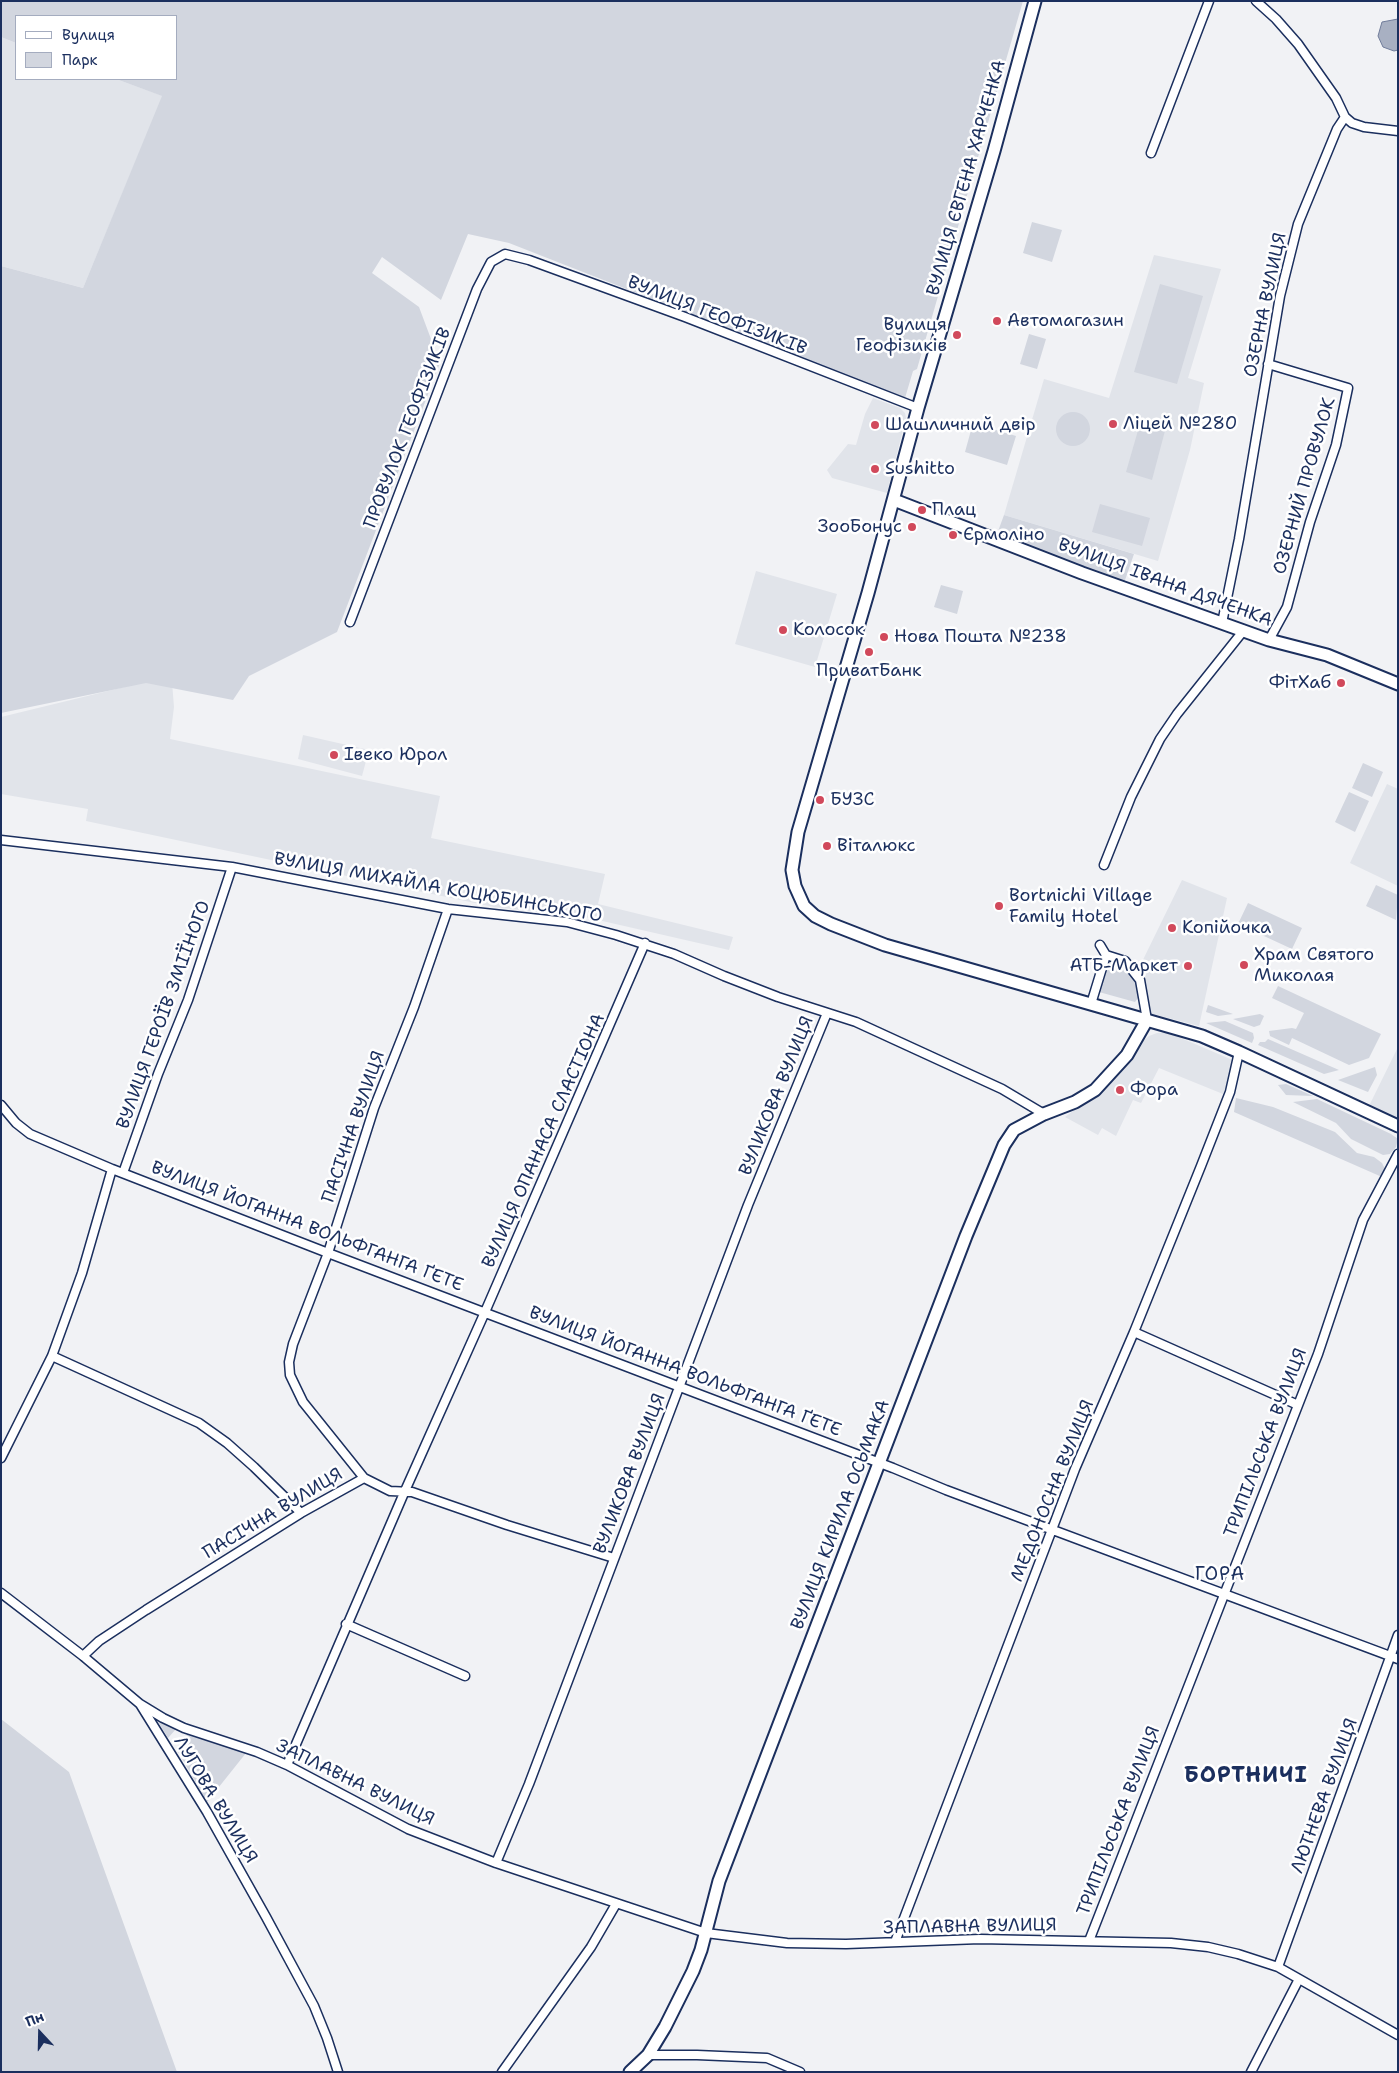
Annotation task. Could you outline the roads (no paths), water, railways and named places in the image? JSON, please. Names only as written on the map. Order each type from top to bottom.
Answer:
[{"type":"street","name":"ВУЛИЦЯ ЄВГЕНА ХАРЧЕНКА","points":[[1035,1],[989,170],[918,408],[894,500],[798,832],[792,870],[795,886],[804,906],[815,916],[831,924],[885,945],[1202,1036],[1398,1126]]},
{"type":"street","points":[[1151,153],[1209,1]]},
{"type":"street","points":[[1256,1],[1276,19],[1298,44],[1336,98],[1345,117],[1352,123],[1364,127],[1398,132]]},
{"type":"street","name":"ОЗЕРНА ВУЛИЦЯ","points":[[1222,623],[1239,539],[1280,296],[1298,224],[1337,129],[1345,117]]},
{"type":"street","name":"ВУЛИЦЯ ГЕОФІЗИКІВ","points":[[505,254],[529,260],[684,317],[918,408]]},
{"type":"street","name":"ПРОВУЛОК ГЕОФІЗИКІВ","points":[[350,622],[477,289],[491,262],[505,254]]},
{"type":"street","name":"ОЗЕРНИЙ ПРОВУЛОК","points":[[1268,364],[1348,388],[1336,445],[1310,522],[1287,607],[1269,640]]},
{"type":"street","name":"ВУЛИЦЯ ІВАНА ДЯЧЕНКА","points":[[894,500],[1082,573],[1269,640],[1327,655],[1398,684]]},
{"type":"street","points":[[1104,865],[1131,797],[1160,739],[1177,714],[1244,630]]},
{"type":"street","name":"ВУЛИЦЯ МИХАЙЛА КОЦЮБИНСЬКОГО","points":[[1,840],[232,867],[448,909],[567,922],[645,943],[724,976],[856,1022],[1002,1089],[1044,1114]]},
{"type":"street","name":"ВУЛИЦЯ ГЕРОЇВ ЗМІЇНОГО","points":[[123,1172],[158,1074],[188,1000],[232,867]]},
{"type":"street","name":"ПАСІЧНА ВУЛИЦЯ","points":[[82,1656],[99,1641],[146,1610],[300,1513],[364,1478],[309,1410],[295,1388],[290,1375],[289,1362],[293,1344],[328,1253],[374,1108],[414,1007],[448,909]]},
{"type":"street","name":"ВУЛИЦЯ ОПАНАСА СЛАСТІОНА","points":[[287,1765],[315,1703],[346,1624],[485,1312],[645,943]]},
{"type":"street","points":[[1100,945],[1106,955],[1125,961],[1140,980],[1147,1020]]},
{"type":"street","points":[[1091,1004],[1106,955]]},
{"type":"street","name":"ВУЛИКОВА ВУЛИЦЯ","points":[[496,1863],[529,1784],[744,1214],[827,1013]]},
{"type":"street","name":"ВУЛИЦЯ КИРИЛА ОСЬМАКА","points":[[630,2072],[648,2055],[665,2027],[693,1971],[706,1933],[719,1881],[833,1588],[966,1236],[1004,1145],[1014,1130],[1044,1114],[1076,1102],[1095,1090],[1127,1055],[1147,1020]]},
{"type":"street","name":"МЕДОНОСНА ВУЛИЦЯ","points":[[895,1942],[1075,1469],[1134,1332],[1230,1092],[1239,1052]]},
{"type":"street","name":"ВУЛИЦЯ ЙОГАННА ВОЛЬФГАНГА ҐЕТЕ","points":[[3,1109],[30,1134],[112,1168],[946,1490],[1394,1657]]},
{"type":"street","name":"ТРИПІЛЬСЬКА ВУЛИЦЯ","points":[[1089,1941],[1223,1593],[1318,1354],[1363,1220],[1398,1154]]},
{"type":"street","points":[[1,1458],[52,1356],[82,1273],[112,1168]]},
{"type":"street","points":[[1134,1332],[1298,1405]]},
{"type":"street","points":[[52,1356],[199,1423],[254,1467],[300,1513]]},
{"type":"street","points":[[364,1478],[390,1490],[404,1493],[412,1492],[508,1525],[614,1558]]},
{"type":"street","name":"ЛУГОВА ВУЛИЦЯ","points":[[1,1593],[140,1704],[207,1812],[314,2006],[338,2072]]},
{"type":"street","points":[[346,1624],[465,1676]]},
{"type":"street","name":"ЛЮТНЕВА ВУЛИЦЯ","points":[[1278,1967],[1376,1700],[1394,1657],[1398,1635]]},
{"type":"street","name":"ЗАПЛАВНА ВУЛИЦЯ","points":[[140,1704],[184,1728],[257,1752],[287,1765],[408,1829],[496,1863],[706,1933],[787,1943],[846,1944],[980,1939],[1171,1943],[1208,1947],[1238,1954],[1278,1967],[1398,2036]]},
{"type":"street","points":[[502,2072],[591,1947],[616,1904]]},
{"type":"street","points":[[1251,2072],[1299,1979]]},
{"type":"street","points":[[648,2055],[767,2058],[800,2072]]},
{"type":"water","points":[[1398,19],[1398,50],[1394,51],[1383,47],[1378,36],[1382,22]]},
{"type":"place","name":"Автомагазин","points":[[997,321]]},
{"type":"place","name":"Вулиця Геофізиків","points":[[957,335]]},
{"type":"place","name":"Ліцей №280","points":[[1113,424]]},
{"type":"place","name":"Шашличний двір","points":[[875,425]]},
{"type":"place","name":"Sushitto","points":[[875,469]]},
{"type":"place","name":"Плац","points":[[922,510]]},
{"type":"place","name":"ЗооБонус","points":[[912,527]]},
{"type":"place","name":"Єрмоліно","points":[[953,535]]},
{"type":"place","name":"Колосок","points":[[783,630]]},
{"type":"place","name":"Нова Пошта №238","points":[[884,637]]},
{"type":"place","name":"ПриватБанк","points":[[869,652]]},
{"type":"place","name":"ФітХаб","points":[[1341,683]]},
{"type":"place","name":"Івеко Юрол","points":[[334,755]]},
{"type":"place","name":"БУЗС","points":[[820,800]]},
{"type":"place","name":"Віталюкс","points":[[827,846]]},
{"type":"place","name":"Bortnichi Village Family Hotel","points":[[999,906]]},
{"type":"place","name":"Копійочка","points":[[1172,928]]},
{"type":"place","name":"Храм Святого Миколая","points":[[1244,965]]},
{"type":"place","name":"АТБ-Маркет","points":[[1188,966]]},
{"type":"place","name":"Фора","points":[[1120,1090]]},
{"type":"district","name":"ГОРА","points":[[1220,1575]]},
{"type":"district","name":"БОРТНИЧІ","points":[[1246,1776]]}]
